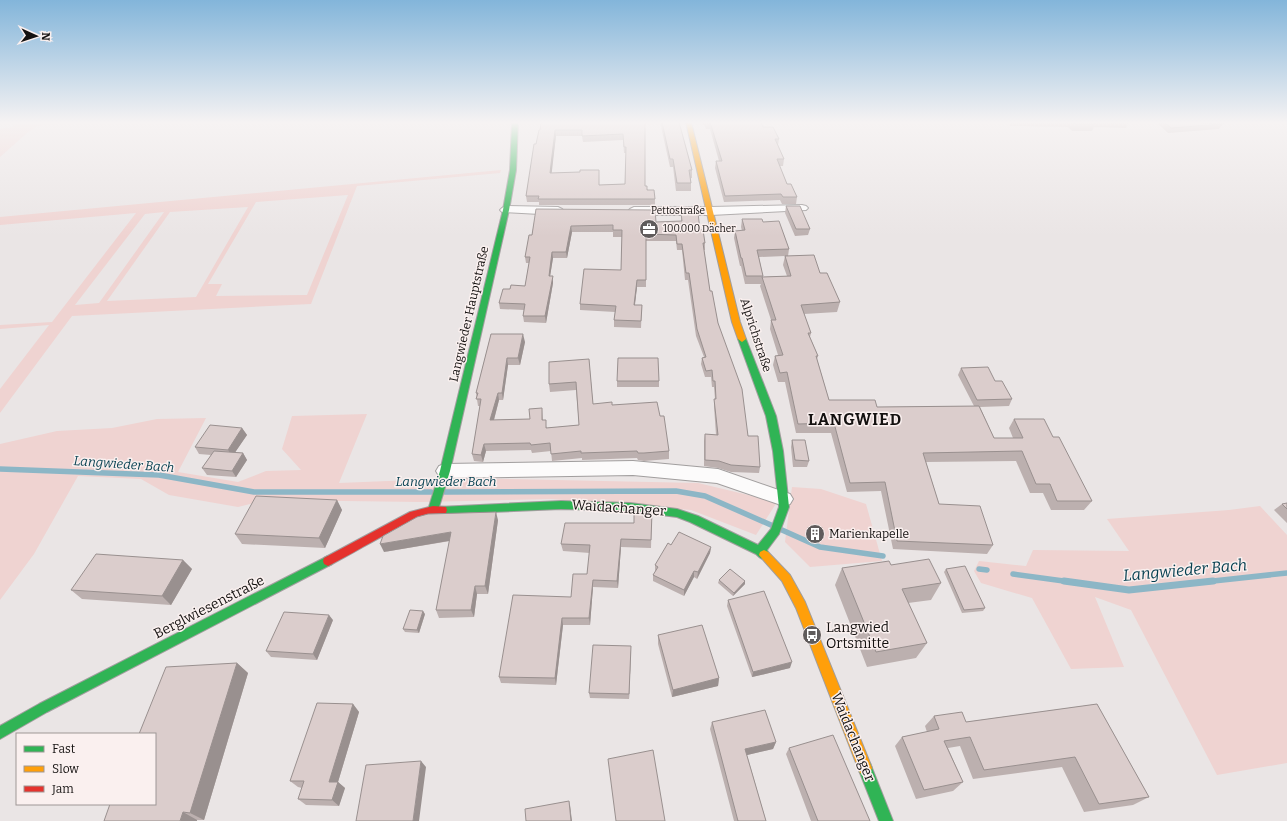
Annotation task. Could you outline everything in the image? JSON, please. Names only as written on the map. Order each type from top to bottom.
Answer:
[{"type":"street","name":"Langwieder Hauptstraße","points":[[434,506],[444,474],[506,210],[513,160]]},
{"type":"street","name":"Alprichstraße","points":[[698,160],[736,322],[771,416],[778,451],[783,507]]},
{"type":"street","name":"Pettostraße","points":[[624,211],[711,211],[802,208]]},
{"type":"street","points":[[506,210],[569,210]]},
{"type":"street","points":[[444,474],[633,468],[718,476],[783,507],[768,544],[760,551]]},
{"type":"street","name":"Waidachanger","points":[[434,506],[601,505],[656,509],[677,513],[694,519],[760,551],[786,578],[795,591],[886,821]]},
{"type":"street","name":"Berglwiesenstraße","points":[[0,733],[43,708],[434,506]]},
{"type":"shaded area","points":[[501,170],[500,173],[357,186],[311,304],[72,316],[0,413],[0,389],[49,325],[0,329],[0,325],[52,322],[136,213],[0,225],[0,217]],"holes":[[[348,195],[307,295],[216,296],[222,284],[208,284],[256,202]],[[248,207],[196,297],[107,301],[170,212]],[[164,212],[99,303],[75,305],[145,214]]]},
{"type":"shaded area","points":[[367,414],[339,483],[462,478],[698,483],[777,502],[756,535],[691,510],[551,499],[421,502],[266,500],[238,507],[169,495],[141,479],[78,476],[34,554],[0,600],[0,444],[57,431],[112,428],[157,419],[206,418],[178,472],[238,482],[266,471],[301,470],[282,449],[292,416]]},
{"type":"shaded area","points":[[792,487],[821,489],[866,504],[882,561],[810,567],[785,542]]},
{"type":"shaded area","points":[[1260,506],[1287,535],[1287,763],[1217,775],[1131,610],[1095,597],[1124,667],[1071,669],[1032,598],[981,583],[974,571],[979,561],[1026,566],[1033,550],[1129,551],[1107,519],[1229,510]]},
{"type":"building","points":[[531,160],[551,160],[550,173],[599,170],[599,185],[625,184],[626,160],[645,160],[645,186],[647,186],[647,190],[654,190],[655,199],[538,199],[539,196],[526,196]]},
{"type":"building","points":[[673,160],[689,160],[692,170],[689,170],[691,183],[677,183]]},
{"type":"building","points":[[778,160],[787,184],[791,184],[797,197],[783,197],[781,194],[725,196],[716,161]]},
{"type":"building","points":[[786,206],[800,206],[810,229],[796,229]]},
{"type":"building","points":[[536,209],[655,210],[656,222],[682,221],[681,213],[698,213],[700,230],[703,230],[705,243],[703,243],[710,291],[712,291],[718,323],[742,389],[748,436],[758,436],[760,467],[731,465],[719,461],[705,460],[705,434],[718,435],[714,399],[716,399],[715,381],[713,381],[712,370],[706,371],[702,358],[706,357],[697,329],[689,273],[686,273],[682,244],[677,244],[676,235],[646,234],[646,280],[637,280],[634,305],[642,305],[641,321],[614,320],[616,306],[580,304],[584,269],[621,270],[622,230],[613,230],[613,225],[571,226],[566,252],[552,252],[549,276],[553,276],[545,316],[523,316],[525,304],[499,303],[503,289],[510,289],[511,285],[525,286],[530,257],[525,257],[529,235],[532,235]]},
{"type":"building","points":[[742,219],[762,219],[763,222],[779,221],[789,249],[757,250],[763,276],[746,276],[735,231],[745,230]]},
{"type":"building","points":[[814,255],[820,273],[827,273],[840,302],[801,305],[811,333],[808,333],[818,356],[816,356],[829,400],[875,400],[877,407],[979,406],[994,438],[1023,438],[1014,419],[1044,419],[1053,437],[1059,437],[1092,501],[1057,501],[1050,484],[1036,484],[1022,451],[923,453],[939,504],[980,506],[993,545],[897,541],[885,482],[850,483],[834,423],[798,424],[787,372],[780,373],[775,356],[783,355],[771,320],[776,320],[762,277],[791,276],[785,256]]},
{"type":"building","points":[[491,334],[523,334],[518,358],[507,358],[502,393],[498,393],[490,420],[530,419],[529,409],[542,408],[542,420],[546,420],[546,428],[579,425],[576,382],[549,384],[549,362],[589,359],[593,404],[612,402],[612,405],[657,402],[660,416],[664,416],[669,451],[644,453],[638,453],[637,451],[581,453],[581,451],[551,454],[550,443],[531,445],[530,443],[484,444],[481,455],[472,454],[481,399],[476,399],[478,393],[476,393]]},
{"type":"building","points":[[618,358],[658,358],[659,381],[617,381]]},
{"type":"building","points":[[988,367],[995,381],[1002,381],[1012,399],[977,400],[961,368]]},
{"type":"building","points":[[210,425],[242,428],[228,450],[195,447]]},
{"type":"building","points":[[792,440],[805,440],[809,461],[795,460]]},
{"type":"building","points":[[214,451],[243,453],[232,471],[202,468]]},
{"type":"building","points":[[256,496],[337,500],[319,538],[235,534]]},
{"type":"building","points":[[1287,503],[1287,509],[1282,504]]},
{"type":"building","points":[[496,512],[485,586],[475,586],[471,610],[436,610],[451,532],[380,544],[383,536],[417,517],[428,514]]},
{"type":"building","points":[[634,512],[652,512],[651,540],[621,539],[617,581],[593,580],[589,618],[562,618],[555,678],[499,677],[513,595],[571,597],[573,574],[587,574],[590,545],[561,544],[565,523],[634,523]]},
{"type":"building","points":[[679,532],[711,547],[698,572],[694,571],[684,590],[653,575],[658,567],[655,565],[668,543],[671,545]]},
{"type":"building","points":[[96,554],[183,560],[162,596],[71,590]]},
{"type":"building","points":[[929,559],[941,583],[902,589],[927,643],[876,652],[842,568],[889,561],[891,565]]},
{"type":"building","points":[[965,566],[985,608],[964,610],[946,569]]},
{"type":"building","points":[[730,569],[745,581],[734,593],[719,580]]},
{"type":"building","points":[[764,591],[792,662],[753,672],[728,600]]},
{"type":"building","points":[[410,610],[423,611],[417,630],[403,629]]},
{"type":"building","points":[[284,612],[329,615],[313,654],[266,651]]},
{"type":"building","points":[[702,625],[719,678],[673,690],[658,635]]},
{"type":"building","points":[[593,645],[631,646],[629,694],[589,693]]},
{"type":"building","points":[[237,663],[190,813],[183,812],[180,821],[104,821],[110,805],[156,805],[156,733],[139,733],[166,667]]},
{"type":"building","points":[[317,703],[353,704],[329,782],[338,782],[332,800],[298,799],[304,781],[290,781]]},
{"type":"building","points":[[1097,704],[1149,797],[1099,804],[1075,757],[984,770],[970,737],[944,741],[963,782],[924,790],[902,737],[939,729],[934,716],[962,712],[966,722]]},
{"type":"building","points":[[765,710],[776,742],[745,749],[766,821],[738,821],[712,722]]},
{"type":"building","points":[[833,735],[870,821],[818,821],[789,748]]},
{"type":"building","points":[[653,750],[665,821],[616,821],[608,759]]},
{"type":"building","points":[[421,761],[413,821],[356,821],[366,765]]},
{"type":"building","points":[[569,801],[571,821],[526,821],[525,809]]},
{"type":"waterway","name":"Langwieder Bach","points":[[0,469],[159,475],[254,492],[431,492]]},
{"type":"waterway","name":"Langwieder Bach","points":[[445,492],[676,491],[705,496],[771,525]]},
{"type":"waterway","name":"Langwieder Bach","points":[[782,530],[820,547],[883,556]]},
{"type":"waterway","name":"Langwieder Bach","points":[[979,569],[987,570]]},
{"type":"waterway","name":"Langwieder Bach","points":[[1204,582],[1287,573]]},
{"type":"waterway","name":"Langwieder Bach","points":[[1013,574],[1071,582]]},
{"type":"waterway","name":"Langwieder Bach","points":[[1064,581],[1129,590],[1213,581]]},
{"type":"traffic: fast","points":[[433,510],[445,471],[506,210],[513,160]]},
{"type":"traffic: fast","points":[[742,339],[771,416],[778,451],[784,507],[775,531],[760,551]]},
{"type":"traffic: fast","points":[[442,510],[561,505],[630,507],[677,513],[694,519],[760,551],[764,555]]},
{"type":"traffic: fast","points":[[0,733],[43,708],[328,561]]},
{"type":"traffic: fast","points":[[865,768],[886,821]]},
{"type":"traffic: slow","points":[[697,160],[736,322],[742,339]]},
{"type":"traffic: slow","points":[[764,555],[786,578],[801,606],[865,768]]},
{"type":"traffic: jam","points":[[328,561],[414,515],[433,510],[442,510]]},
{"type":"place","name":"100.000 Dächer","points":[[649,229]]},
{"type":"place","name":"Marienkapelle","points":[[815,534]]},
{"type":"place","name":"Langwied Ortsmitte","points":[[812,635]]},
{"type":"district","name":"LANGWIED","points":[[855,419]]}]
